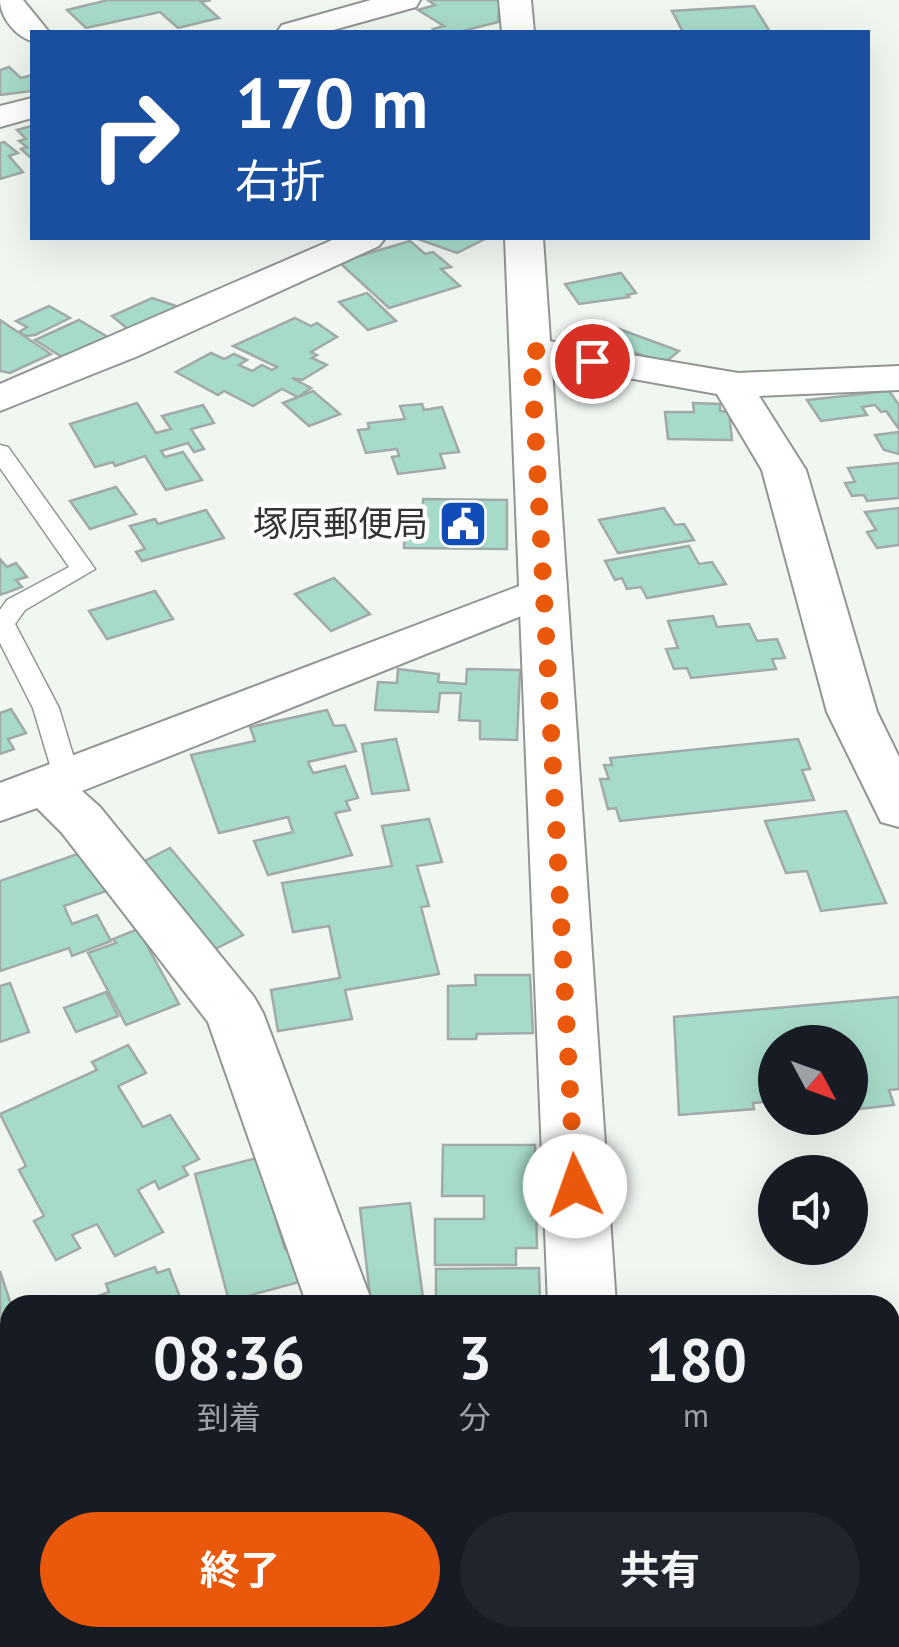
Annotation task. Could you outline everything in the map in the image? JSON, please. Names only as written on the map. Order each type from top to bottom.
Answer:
[{"type":"main road","points":[[516,0],[518,30]]},
{"type":"main road","points":[[524,240],[581,1295]]},
{"type":"street","points":[[7,0],[31,30]]},
{"type":"street","points":[[300,30],[405,0]]},
{"type":"street","points":[[0,117],[30,109]]},
{"type":"street","points":[[0,399],[124,348],[362,240]]},
{"type":"street","points":[[531,350],[738,385],[899,378]]},
{"type":"street","points":[[738,385],[738,398],[784,470],[852,712],[899,809]]},
{"type":"street","points":[[37,787],[544,591]]},
{"type":"street","points":[[37,787],[81,820],[234,1013],[336,1295]]},
{"type":"lane","points":[[0,452],[83,569],[16,605],[3,624],[46,708],[37,787]]},
{"type":"building","points":[[108,0],[211,0],[201,2],[219,18],[178,28],[160,12],[86,28],[67,10]]},
{"type":"building","points":[[500,0],[498,22],[467,30],[434,30],[444,26],[418,10],[435,5],[429,1]]},
{"type":"building","points":[[754,6],[769,30],[682,30],[672,11]]},
{"type":"building","points":[[9,67],[21,78],[30,76],[30,91],[0,95],[0,70]]},
{"type":"building","points":[[30,127],[30,157],[21,149],[27,147],[19,141],[26,139],[17,130]]},
{"type":"building","points":[[0,143],[18,153],[9,156],[23,172],[0,179]]},
{"type":"building","points":[[421,240],[483,240],[457,253]]},
{"type":"building","points":[[410,241],[425,254],[433,252],[451,267],[441,269],[460,286],[389,308],[339,262]]},
{"type":"building","points":[[621,273],[636,293],[629,297],[579,304],[565,284]]},
{"type":"building","points":[[367,293],[396,321],[368,330],[339,302]]},
{"type":"building","points":[[152,298],[179,307],[129,330],[112,316]]},
{"type":"building","points":[[49,306],[70,318],[35,335],[19,332],[27,327],[16,321]]},
{"type":"building","points":[[295,318],[311,326],[317,323],[337,337],[311,352],[317,355],[312,358],[327,365],[302,380],[292,378],[311,388],[298,397],[282,389],[253,406],[224,391],[218,395],[176,372],[211,353],[224,359],[234,354],[247,360],[239,365],[252,371],[262,365],[272,370],[277,367],[233,346]]},
{"type":"building","points":[[0,320],[51,354],[10,373],[0,371]]},
{"type":"building","points":[[79,320],[111,339],[67,360],[35,340]]},
{"type":"building","points":[[611,326],[679,351],[668,360],[658,360],[592,340]]},
{"type":"building","points":[[313,391],[340,414],[309,426],[283,403]]},
{"type":"building","points":[[889,391],[899,405],[899,429],[886,411],[881,412],[875,405],[862,407],[867,415],[821,421],[807,400]]},
{"type":"building","points":[[137,403],[156,433],[171,429],[162,416],[203,405],[214,423],[191,429],[204,449],[194,452],[188,443],[161,451],[165,457],[183,452],[202,480],[166,490],[145,456],[115,466],[113,462],[95,467],[70,424]]},
{"type":"building","points":[[693,403],[720,404],[720,411],[729,412],[732,440],[668,439],[665,412],[694,412]]},
{"type":"building","points":[[422,404],[424,410],[442,407],[459,452],[440,454],[445,468],[398,474],[392,457],[399,456],[397,449],[366,453],[358,430],[369,429],[368,423],[405,419],[400,406]]},
{"type":"building","points":[[899,432],[899,454],[884,450],[875,435]]},
{"type":"building","points":[[899,463],[899,498],[867,501],[864,495],[852,496],[845,483],[855,482],[848,468]]},
{"type":"building","points":[[116,487],[136,514],[90,529],[70,501]]},
{"type":"building","points":[[423,499],[507,500],[507,549],[404,548],[406,512],[423,512]]},
{"type":"building","points":[[664,508],[675,525],[684,524],[694,540],[618,553],[599,520]]},
{"type":"building","points":[[899,508],[899,545],[877,548],[867,532],[876,530],[865,512]]},
{"type":"building","points":[[206,510],[224,538],[142,561],[136,552],[145,549],[130,526],[155,519],[158,524]]},
{"type":"building","points":[[689,546],[699,564],[712,562],[726,584],[647,598],[641,587],[627,589],[622,578],[615,580],[605,561]]},
{"type":"building","points":[[0,559],[7,567],[16,563],[27,577],[16,580],[22,587],[0,595]]},
{"type":"building","points":[[334,578],[370,614],[331,631],[295,594]]},
{"type":"building","points":[[155,591],[173,619],[107,639],[89,611]]},
{"type":"building","points":[[713,616],[717,627],[749,624],[757,641],[777,639],[785,658],[772,659],[776,669],[691,678],[687,668],[674,669],[666,649],[678,648],[668,621]]},
{"type":"building","points":[[398,669],[439,674],[438,682],[466,684],[467,669],[520,670],[517,740],[480,739],[480,721],[459,720],[461,693],[440,693],[438,712],[375,710],[378,682],[397,683]]},
{"type":"building","points":[[11,709],[26,733],[8,739],[14,749],[0,754],[0,713]]},
{"type":"building","points":[[327,710],[334,726],[345,725],[356,751],[308,762],[313,773],[345,766],[358,798],[346,801],[350,810],[335,813],[352,855],[268,875],[254,841],[293,832],[288,817],[219,833],[191,755],[255,741],[250,727]]},
{"type":"building","points":[[396,739],[409,790],[372,794],[362,744]]},
{"type":"building","points":[[798,739],[810,769],[802,770],[814,800],[620,821],[616,808],[608,809],[600,779],[609,779],[604,765],[612,765],[610,758]]},
{"type":"building","points":[[846,811],[886,903],[821,911],[807,871],[786,873],[765,821]]},
{"type":"building","points":[[429,819],[442,862],[417,866],[429,906],[421,907],[439,974],[345,990],[352,1019],[278,1031],[271,990],[340,978],[329,926],[293,932],[282,883],[392,866],[382,826]]},
{"type":"building","points":[[170,848],[243,935],[207,953],[135,866]]},
{"type":"building","points":[[86,851],[106,891],[64,906],[72,924],[97,915],[111,941],[72,956],[69,948],[0,971],[0,881]]},
{"type":"building","points":[[138,929],[179,1004],[126,1025],[88,953],[116,943],[113,939]]},
{"type":"building","points":[[475,975],[530,975],[533,1033],[448,1039],[448,986],[476,985]]},
{"type":"building","points":[[10,983],[29,1032],[0,1042],[0,986]]},
{"type":"building","points":[[106,992],[118,1016],[76,1032],[64,1008]]},
{"type":"building","points":[[899,997],[899,1089],[889,1090],[894,1105],[868,1108],[868,1025],[758,1025],[758,1103],[753,1103],[754,1109],[679,1115],[674,1017]]},
{"type":"building","points":[[128,1045],[146,1073],[118,1086],[143,1127],[170,1115],[199,1159],[183,1167],[188,1175],[159,1189],[155,1181],[138,1190],[163,1232],[115,1256],[97,1224],[72,1235],[80,1248],[56,1260],[34,1221],[44,1216],[19,1170],[26,1166],[0,1114],[97,1070],[92,1062]]},
{"type":"building","points":[[443,1145],[535,1145],[537,1248],[516,1248],[516,1265],[435,1265],[435,1219],[484,1219],[484,1196],[442,1196]]},
{"type":"building","points":[[257,1158],[285,1249],[296,1245],[307,1280],[251,1295],[227,1295],[195,1174]]},
{"type":"building","points":[[410,1203],[423,1295],[370,1295],[360,1208]]},
{"type":"building","points":[[155,1267],[157,1273],[169,1269],[179,1295],[101,1295],[109,1292],[106,1284]]},
{"type":"building","points":[[539,1268],[540,1295],[436,1295],[436,1269]]},
{"type":"building","points":[[0,1271],[8,1295],[0,1295]]},
{"type":"place","name":"塚原郵便局","points":[[463,524]]},
{"type":"route","points":[[575,1186],[531,350],[592,361]]}]
